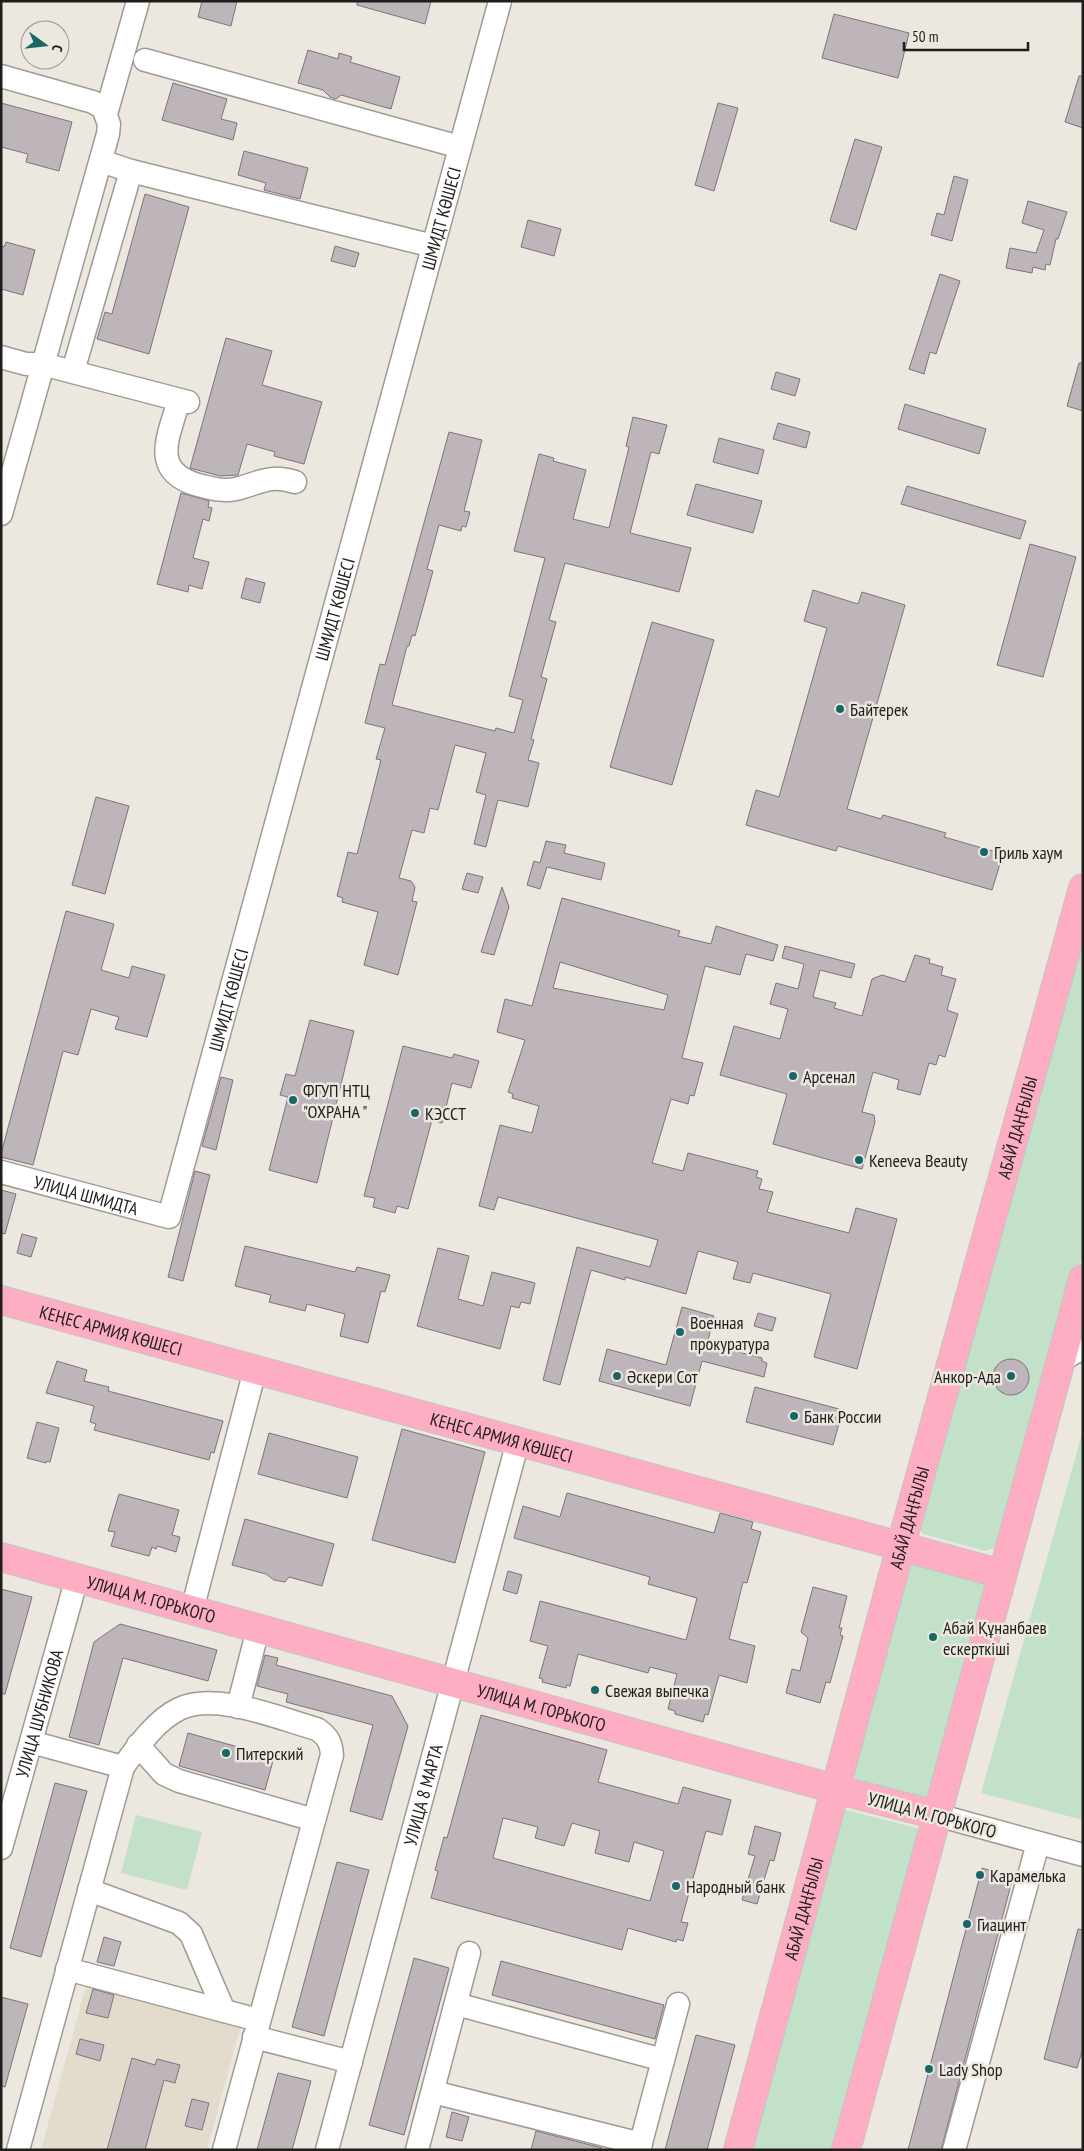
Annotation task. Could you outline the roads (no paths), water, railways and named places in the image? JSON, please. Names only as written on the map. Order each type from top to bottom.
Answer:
[{"type":"main road","name":"АБАЙ ДАҢҒЫЛЫ","points":[[738,2150],[901,1546],[1083,888]]},
{"type":"main road","points":[[846,2150],[1002,1574],[1072,1355],[1083,1279]]},
{"type":"main road","name":"КЕҢЕС АРМИЯ КӨШЕСІ","points":[[1,1300],[1002,1574]]},
{"type":"main road","name":"УЛИЦА М. ГОРЬКОГО","points":[[1,1557],[835,1789],[937,1815]]},
{"type":"street","points":[[106,114],[138,1]]},
{"type":"street","name":"ШМИДТ КӨШЕСІ","points":[[169,1218],[500,1]]},
{"type":"street","points":[[145,60],[460,147]]},
{"type":"street","points":[[1,76],[93,102],[103,108],[109,124],[101,161],[1,514]]},
{"type":"street","points":[[101,161],[131,171],[433,246]]},
{"type":"street","points":[[73,372],[131,171]]},
{"type":"street","points":[[1,358],[26,364],[42,364],[184,401],[166,454],[170,470],[182,480],[222,491],[237,489],[263,479],[281,478],[295,482]]},
{"type":"street","name":"УЛИЦА ШМИДТА","points":[[1,1172],[169,1218]]},
{"type":"street","points":[[192,1610],[255,1370]]},
{"type":"street","name":"УЛИЦА 8 МАРТА","points":[[334,2148],[351,2062],[518,1441]]},
{"type":"street","name":"УЛИЦА ШУБНИКОВА","points":[[1,1848],[77,1578]]},
{"type":"street","points":[[238,1707],[258,1629]]},
{"type":"street","points":[[18,2150],[123,1767],[138,1745],[156,1726],[178,1709],[199,1703],[221,1703],[317,1730],[327,1736],[331,1745],[332,1755],[224,2150]]},
{"type":"street","points":[[31,1742],[123,1767]]},
{"type":"street","points":[[138,1745],[164,1774],[179,1782],[314,1820]]},
{"type":"street","name":"УЛИЦА М. ГОРЬКОГО","points":[[937,1815],[1083,1855]]},
{"type":"street","points":[[954,2150],[1038,1843]]},
{"type":"street","points":[[89,1890],[178,1924],[192,1934],[224,2011]]},
{"type":"street","points":[[417,2150],[469,1953]]},
{"type":"street","points":[[67,1969],[224,2011],[256,2029],[351,2062]]},
{"type":"street","points":[[456,2004],[663,2060]]},
{"type":"street","points":[[432,2092],[640,2147],[678,2004]]},
{"type":"place","name":"Байтерек","points":[[840,709]]},
{"type":"place","name":"Гриль хаум","points":[[984,852]]},
{"type":"place","name":"Арсенал","points":[[793,1076]]},
{"type":"place","name":"ФГУП НТЦ \"ОХРАНА \"","points":[[293,1100]]},
{"type":"place","name":"КЭССТ","points":[[415,1113]]},
{"type":"place","name":"Keneeva Beauty","points":[[859,1160]]},
{"type":"place","name":"Военная прокуратура","points":[[680,1332]]},
{"type":"place","name":"Әскери Сот","points":[[617,1376]]},
{"type":"place","name":"Анкор-Ада","points":[[1011,1376]]},
{"type":"place","name":"Банк России","points":[[794,1416]]},
{"type":"place","name":"Абай Құнанбаев ескерткіші","points":[[933,1637]]},
{"type":"place","name":"Свежая выпечка","points":[[595,1690]]},
{"type":"place","name":"Питерский","points":[[226,1753]]},
{"type":"place","name":"Карамелька","points":[[980,1875]]},
{"type":"place","name":"Народный банк","points":[[676,1886]]},
{"type":"place","name":"Гиацинт","points":[[967,1924]]},
{"type":"place","name":"Lady Shop","points":[[929,2069]]}]
